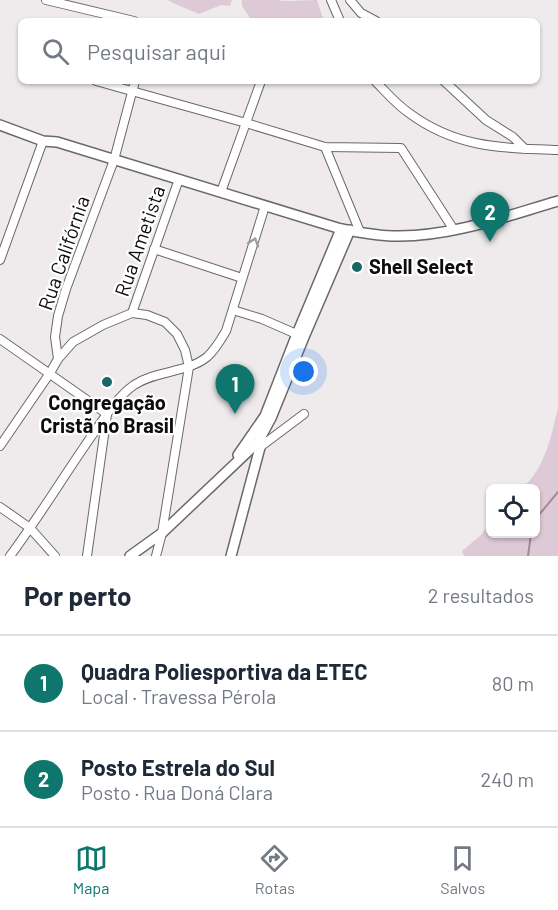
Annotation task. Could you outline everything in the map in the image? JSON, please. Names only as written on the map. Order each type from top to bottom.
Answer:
[{"type":"main road","points":[[1,127],[350,230],[396,237],[454,230],[558,201]]},
{"type":"main road","points":[[231,556],[254,468],[259,434],[300,335],[350,230]]},
{"type":"main road","points":[[227,470],[259,434]]},
{"type":"main road","points":[[130,556],[162,533],[227,470],[256,448]]},
{"type":"main road","points":[[237,461],[248,461],[254,468]]},
{"type":"street","points":[[46,0],[121,18]]},
{"type":"street","points":[[331,0],[339,18]]},
{"type":"street","points":[[350,0],[361,13],[370,18]]},
{"type":"street","points":[[108,84],[325,147],[401,148],[454,230]]},
{"type":"street","name":"Rua Califórnia","points":[[58,359],[55,337],[58,316],[114,160],[134,84]]},
{"type":"street","points":[[221,192],[260,84]]},
{"type":"street","points":[[378,84],[407,112],[451,137],[506,148],[558,150]]},
{"type":"street","points":[[447,84],[486,120],[513,137],[525,149]]},
{"type":"street","points":[[0,260],[43,141]]},
{"type":"street","points":[[325,147],[350,230]]},
{"type":"street","name":"Rua Ametista","points":[[132,313],[179,179]]},
{"type":"street","points":[[10,556],[119,398],[133,386],[151,376],[189,367],[206,358],[217,346],[226,332],[265,206]]},
{"type":"street","points":[[154,249],[242,278]]},
{"type":"street","points":[[233,310],[300,335]]},
{"type":"street","points":[[0,446],[58,359],[73,342],[103,325],[132,313],[147,315],[165,322],[177,334],[185,350],[189,367],[162,533],[156,556]]},
{"type":"street","points":[[0,339],[107,414]]},
{"type":"street","points":[[87,556],[107,414]]},
{"type":"street","points":[[256,448],[304,414]]},
{"type":"street","points":[[84,447],[94,444],[99,446],[102,452]]},
{"type":"street","points":[[0,507],[30,528],[55,556]]},
{"type":"shaded area","points":[[168,0],[232,0],[230,6],[221,5],[199,14]]},
{"type":"shaded area","points":[[242,0],[317,0],[323,18],[250,18],[242,6]]},
{"type":"shaded area","points":[[558,408],[558,556],[464,556],[462,551],[486,528],[486,538],[540,538],[540,484],[526,484],[542,462]]},
{"type":"waterway","points":[[540,514],[558,492]]},
{"type":"waterway","points":[[528,556],[530,538]]},
{"type":"place","name":"Posto Estrela do Sul","points":[[490,242]]},
{"type":"place","name":"Shell Select","points":[[357,267]]},
{"type":"place","name":"Congregação Cristã no Brasil","points":[[107,382]]},
{"type":"place","name":"Quadra Poliesportiva da ETEC","points":[[235,414]]}]
